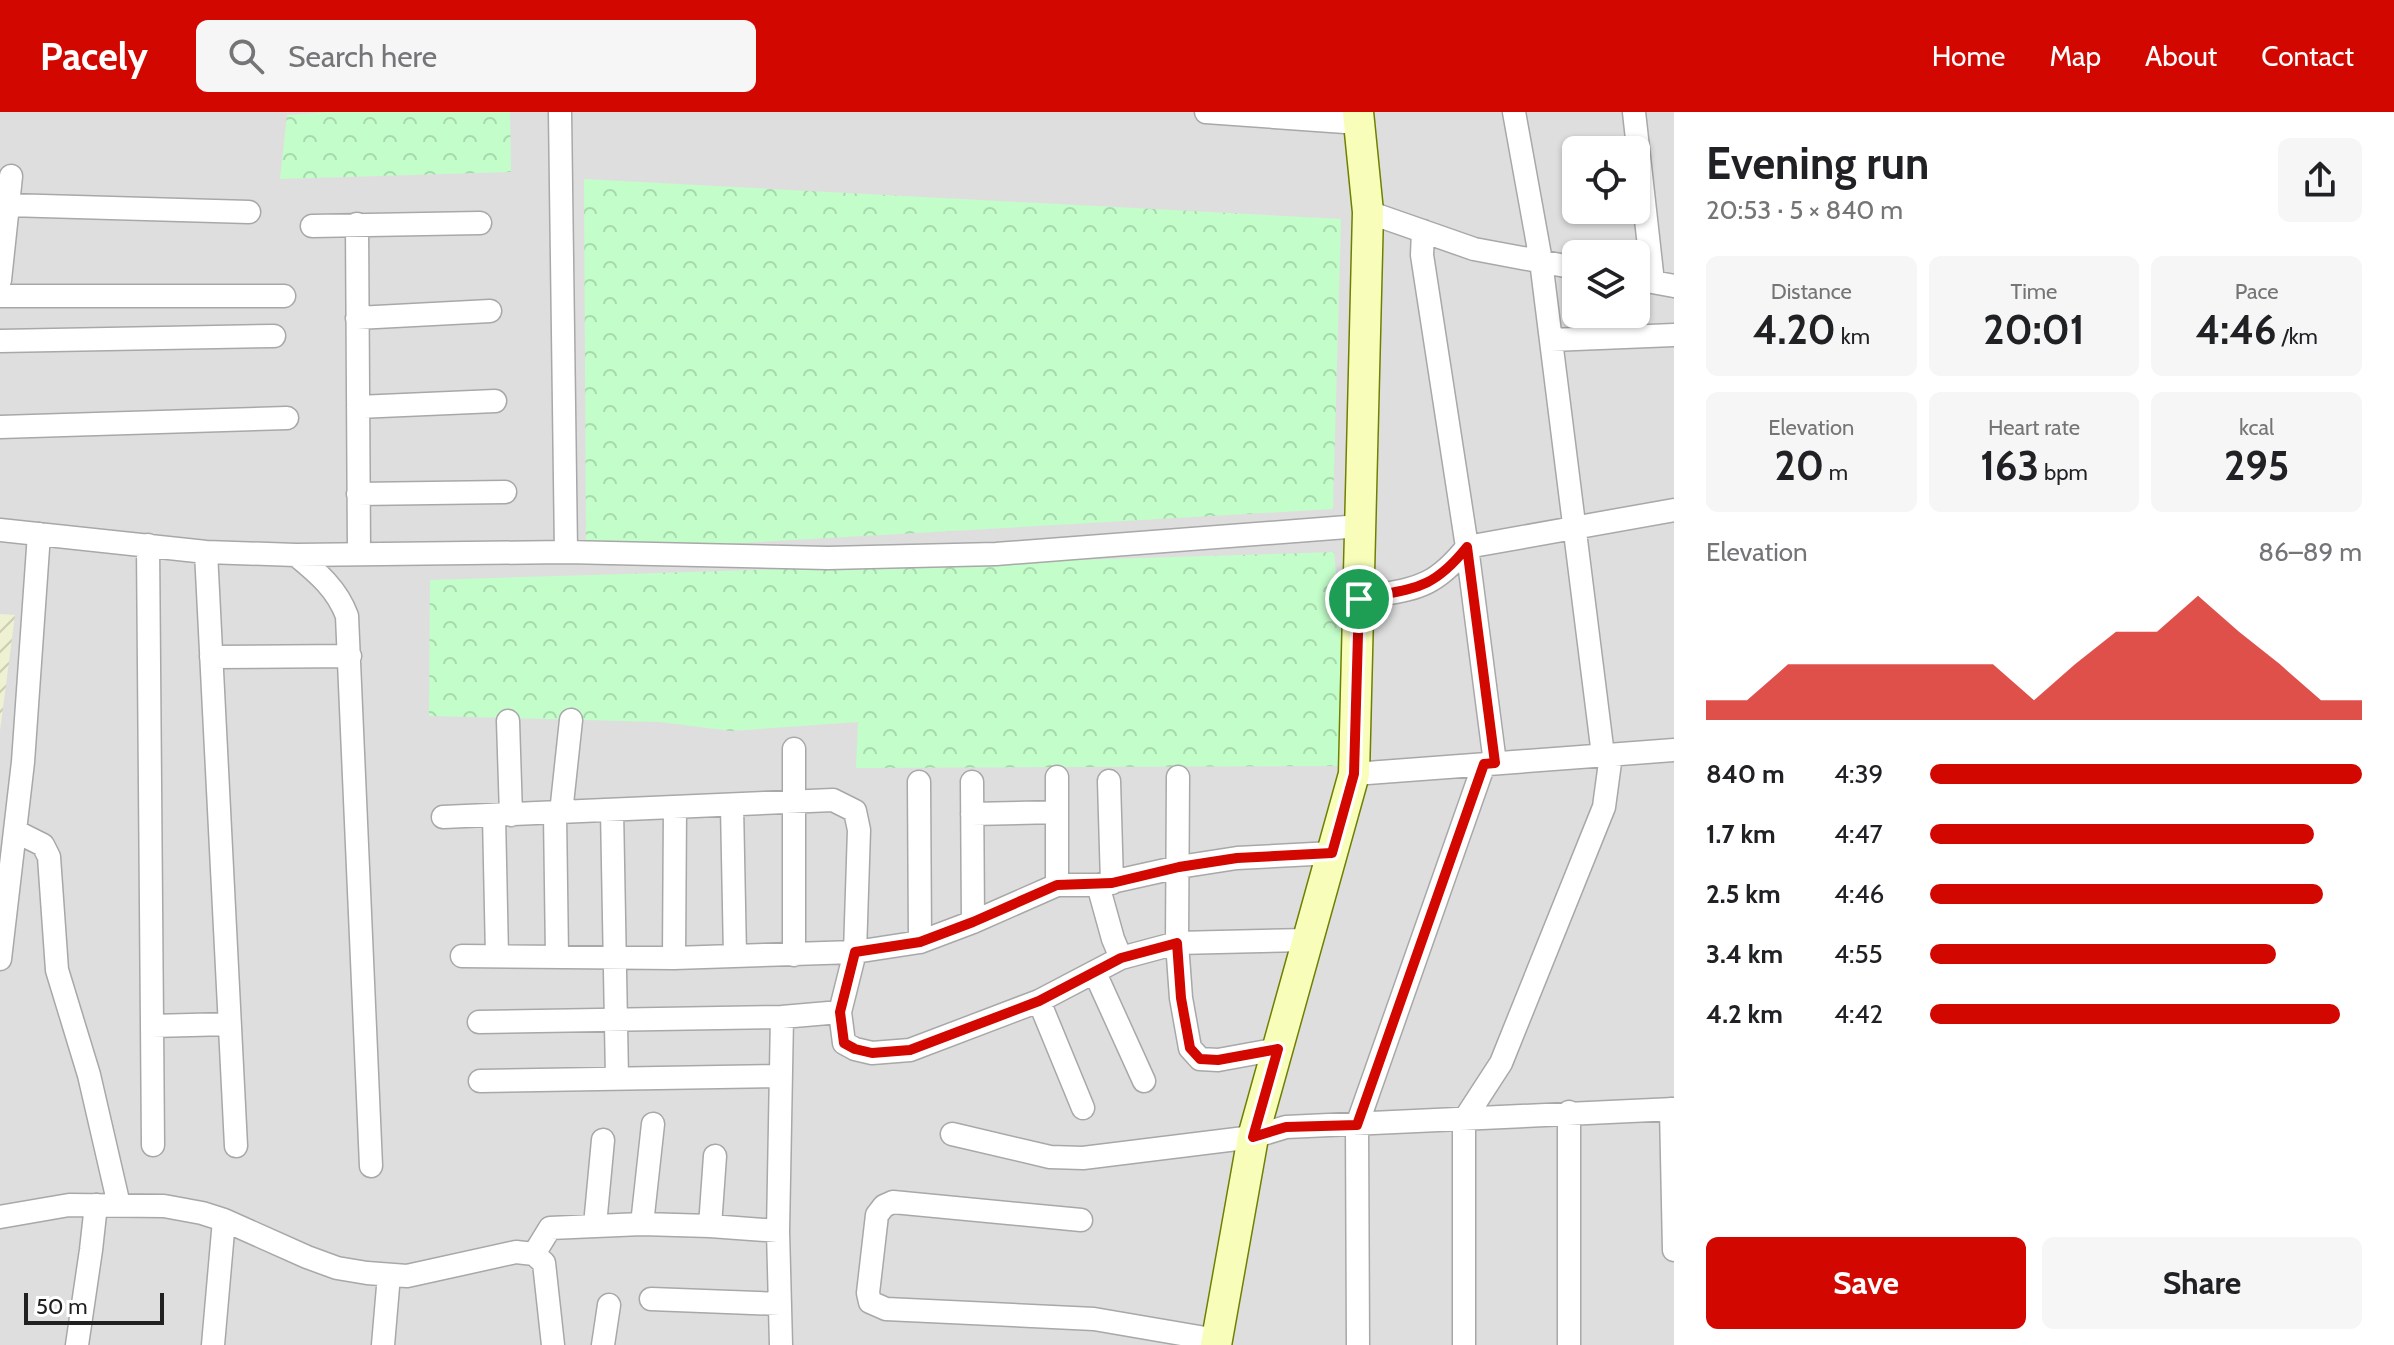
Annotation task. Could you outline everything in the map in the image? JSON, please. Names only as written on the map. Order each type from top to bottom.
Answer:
[{"type":"street","points":[[560,112],[566,552]]},
{"type":"street","points":[[1081,1220],[893,1202],[884,1206],[877,1215],[868,1293],[870,1302],[886,1309],[1094,1319],[1217,1342],[1253,1137],[1354,774],[1368,212],[1359,118],[1206,112]]},
{"type":"street","points":[[1464,1345],[1464,1120],[1501,1063],[1604,807],[1607,755],[1541,261],[1514,112]]},
{"type":"street","points":[[1634,112],[1654,282]]},
{"type":"street","points":[[0,280],[4,205],[11,176]]},
{"type":"street","points":[[4,205],[249,212]]},
{"type":"street","points":[[1368,212],[1474,249],[1562,265]]},
{"type":"street","points":[[312,226],[480,223]]},
{"type":"street","points":[[357,224],[359,554]]},
{"type":"street","points":[[1358,1345],[1357,1125],[1490,764],[1467,547],[1422,255],[1423,231]]},
{"type":"street","points":[[0,296],[284,296]]},
{"type":"street","points":[[357,318],[490,311]]},
{"type":"street","points":[[1551,340],[1674,335]]},
{"type":"street","points":[[0,341],[274,336]]},
{"type":"street","points":[[358,407],[495,401]]},
{"type":"street","points":[[0,427],[287,418]]},
{"type":"street","points":[[358,494],[505,492]]},
{"type":"street","points":[[1359,599],[1419,587],[1449,569],[1467,547],[1674,510]]},
{"type":"street","points":[[0,530],[206,552],[296,555],[566,552],[828,558],[996,554],[1360,526]]},
{"type":"street","points":[[0,959],[23,762],[39,534]]},
{"type":"street","points":[[148,545],[153,1145]]},
{"type":"street","points":[[206,552],[236,1146]]},
{"type":"street","points":[[296,555],[323,577],[342,603],[347,616],[371,1166]]},
{"type":"street","points":[[211,657],[350,656]]},
{"type":"street","points":[[557,956],[558,814],[571,720]]},
{"type":"street","points":[[497,956],[508,721]]},
{"type":"street","points":[[794,749],[794,955]]},
{"type":"street","points":[[1354,774],[1674,750]]},
{"type":"street","points":[[1057,777],[1057,885]]},
{"type":"street","points":[[1178,777],[1177,943],[1181,998],[1190,1048],[1200,1059],[1218,1060],[1278,1049]]},
{"type":"street","points":[[1109,781],[1105,884],[1113,939],[1121,958]]},
{"type":"street","points":[[919,782],[920,942]]},
{"type":"street","points":[[972,782],[973,922]]},
{"type":"street","points":[[443,817],[833,800],[846,805],[855,811],[859,830],[855,952],[840,1012],[844,1043],[872,1053],[910,1050],[1039,1001],[1121,958],[1177,943],[1308,940]]},
{"type":"street","points":[[732,806],[735,956]]},
{"type":"street","points":[[674,958],[675,807]]},
{"type":"street","points":[[612,810],[617,1078]]},
{"type":"street","points":[[972,814],[1057,812]]},
{"type":"street","points":[[15,831],[43,845],[49,857],[57,970],[89,1075],[119,1205]]},
{"type":"street","points":[[462,956],[674,958],[855,952],[920,942],[1057,885],[1105,884],[1237,858],[1332,853]]},
{"type":"street","points":[[1095,973],[1144,1081]]},
{"type":"street","points":[[1039,1001],[1083,1108]]},
{"type":"street","points":[[479,1022],[782,1017],[840,1012]]},
{"type":"street","points":[[781,1345],[778,1231],[782,1017]]},
{"type":"street","points":[[152,1026],[229,1024]]},
{"type":"street","points":[[480,1081],[780,1076]]},
{"type":"street","points":[[952,1134],[1050,1157],[1083,1158],[1253,1137],[1286,1127],[1672,1109],[1674,1250]]},
{"type":"street","points":[[1569,1112],[1569,1345]]},
{"type":"street","points":[[642,1224],[653,1124]]},
{"type":"street","points":[[595,1225],[603,1140]]},
{"type":"street","points":[[710,1226],[715,1156]]},
{"type":"street","points":[[0,1217],[69,1205],[164,1206],[224,1220],[337,1268],[389,1275],[407,1276],[516,1252],[534,1254],[544,1263],[553,1345]]},
{"type":"street","points":[[77,1345],[96,1205]]},
{"type":"street","points":[[213,1345],[224,1220]]},
{"type":"street","points":[[534,1254],[550,1228],[642,1224],[778,1231]]},
{"type":"street","points":[[383,1345],[389,1275]]},
{"type":"street","points":[[651,1299],[780,1304]]},
{"type":"street","points":[[603,1345],[609,1305]]},
{"type":"shaded area","points":[[0,112],[1674,112],[1674,1345],[0,1345]]},
{"type":"green space","points":[[326,112],[510,112],[511,172],[280,179],[287,115]]},
{"type":"green space","points":[[584,179],[1341,219],[1333,509],[586,552]]},
{"type":"green space","points":[[1334,552],[1355,766],[856,768],[858,722],[731,731],[659,722],[429,716],[430,580]]},
{"type":"green space","points":[[0,614],[15,615],[0,731]]},
{"type":"route","points":[[1467,547],[1495,763],[1484,764],[1357,1125],[1286,1127],[1253,1137],[1278,1049],[1218,1060],[1200,1059],[1190,1048],[1181,998],[1177,943],[1121,958],[1039,1001],[910,1050],[872,1053],[844,1043],[840,1012],[855,952],[920,942],[1057,885],[1112,883],[1179,867],[1237,858],[1332,853],[1354,774],[1359,599],[1419,587],[1449,569],[1467,547]]}]
